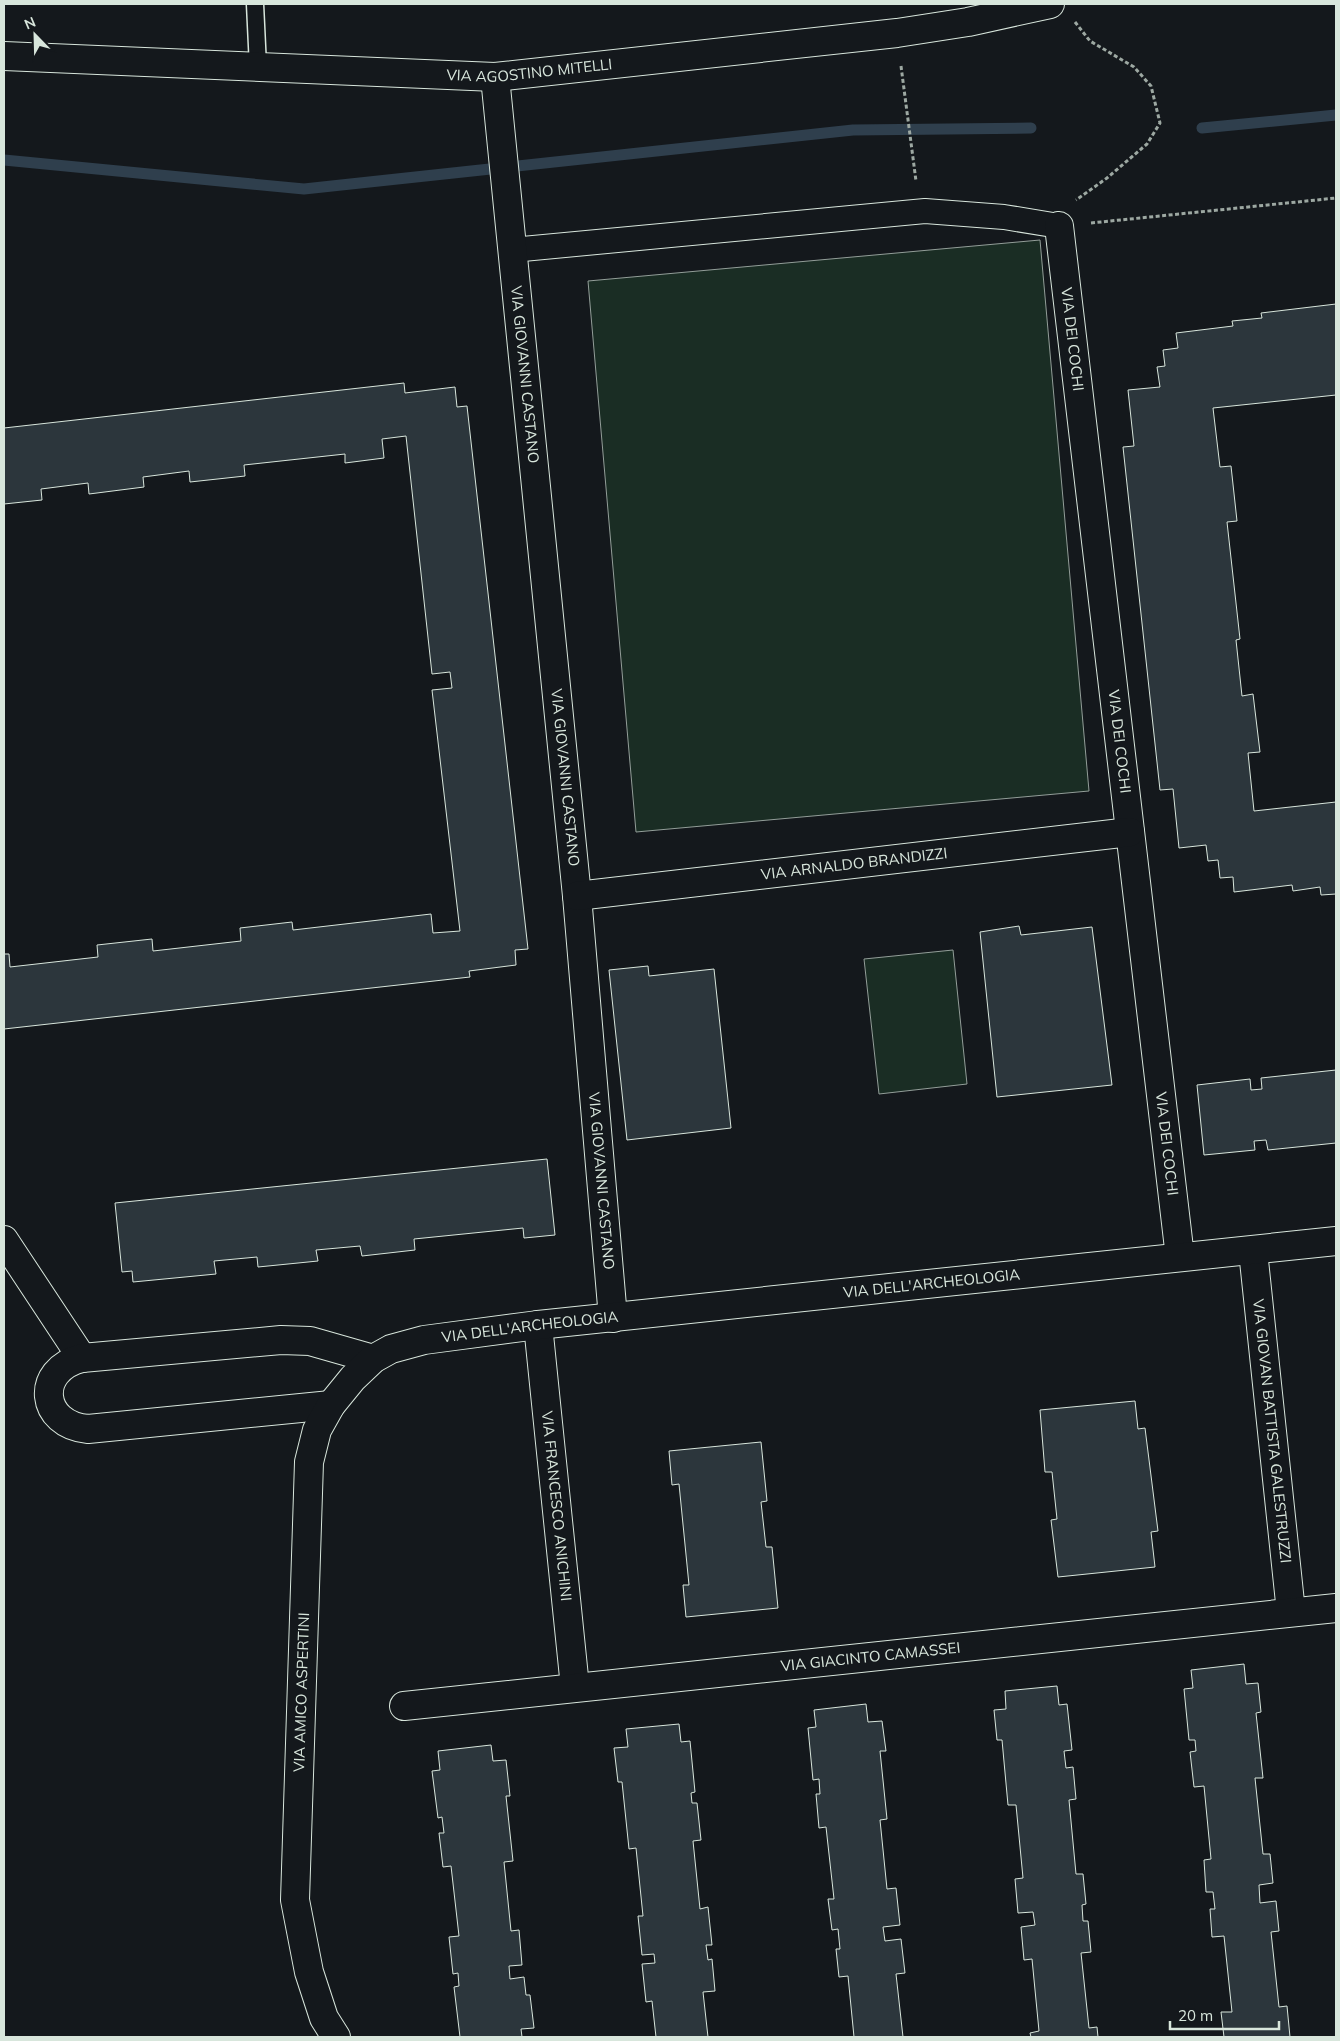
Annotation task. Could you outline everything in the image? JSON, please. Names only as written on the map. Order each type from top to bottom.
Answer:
[{"type":"street","name":"VIA AGOSTINO MITELLI","points":[[4,56],[494,76],[897,33],[968,22],[1050,4]]},
{"type":"street","name":"VIA GIOVANNI CASTANO","points":[[494,76],[577,896],[613,1318]]},
{"type":"street","points":[[512,243],[925,212],[1004,217],[1059,226]]},
{"type":"street","name":"VIA DEI COCHI","points":[[1059,226],[1180,1257]]},
{"type":"street","name":"VIA ARNALDO BRANDIZZI","points":[[577,896],[1130,832]]},
{"type":"street","points":[[4,1240],[82,1358]]},
{"type":"street","name":"VIA DELL'ARCHEOLOGIA","points":[[373,1359],[391,1348],[424,1340],[538,1325],[1336,1241]]},
{"type":"street","name":"VIA GIOVAN BATTISTA GALESTRUZZI","points":[[1253,1251],[1291,1612]]},
{"type":"street","name":"VIA FRANCESCO ANICHINI","points":[[538,1325],[575,1687]]},
{"type":"street","points":[[331,1405],[145,1424],[78,1428],[60,1420],[54,1412],[49,1398],[49,1388],[51,1380],[57,1371],[64,1365],[82,1358],[281,1340],[310,1341],[373,1359]]},
{"type":"street","name":"VIA AMICO ASPERTINI","points":[[336,2037],[324,2018],[308,1972],[294,1892],[308,1462],[317,1430],[331,1405],[353,1378],[373,1359]]},
{"type":"street","name":"VIA GIACINTO CAMASSEI","points":[[404,1706],[1336,1608]]},
{"type":"lane","points":[[254,4],[258,66]]},
{"type":"path","points":[[1073,18],[1090,41],[1134,66],[1151,86],[1160,123],[1147,144],[1108,178],[1060,212],[1059,226],[1336,198]]},
{"type":"path","points":[[897,33],[911,147]]},
{"type":"green space","points":[[1040,240],[1089,791],[636,832],[588,281]]},
{"type":"green space","points":[[953,950],[967,1084],[879,1094],[864,959]]},
{"type":"building","points":[[1336,304],[1336,395],[1213,408],[1220,467],[1231,466],[1237,521],[1227,522],[1240,639],[1236,640],[1242,696],[1253,694],[1260,752],[1248,753],[1254,811],[1336,802],[1336,894],[1321,895],[1320,887],[1293,891],[1292,885],[1234,892],[1233,877],[1220,878],[1218,860],[1208,861],[1206,845],[1179,848],[1173,789],[1160,790],[1123,447],[1134,446],[1128,390],[1160,387],[1157,367],[1165,366],[1163,350],[1178,348],[1176,333],[1233,326],[1232,321],[1262,318],[1261,313]]},
{"type":"building","points":[[404,383],[405,393],[455,387],[457,407],[467,406],[528,949],[515,950],[516,965],[469,971],[470,977],[4,1029],[4,954],[9,954],[10,967],[98,957],[97,945],[152,939],[153,951],[241,941],[240,928],[292,922],[293,930],[431,914],[433,933],[460,931],[432,690],[452,688],[450,672],[432,674],[406,436],[382,439],[384,458],[345,463],[345,454],[244,465],[245,476],[190,482],[189,471],[143,477],[144,487],[89,494],[88,483],[41,489],[42,500],[4,504],[4,428]]},
{"type":"building","points":[[1019,926],[1021,935],[1092,927],[1112,1085],[997,1097],[980,932]]},
{"type":"building","points":[[648,966],[649,976],[714,969],[731,1128],[627,1140],[609,970]]},
{"type":"building","points":[[1336,1070],[1336,1143],[1268,1150],[1266,1140],[1254,1141],[1255,1150],[1204,1155],[1197,1085],[1250,1079],[1251,1090],[1262,1089],[1261,1078]]},
{"type":"building","points":[[547,1159],[555,1235],[524,1238],[523,1228],[414,1239],[415,1250],[362,1256],[360,1246],[316,1250],[318,1261],[258,1267],[257,1257],[214,1261],[216,1274],[133,1282],[132,1271],[122,1272],[115,1203]]},
{"type":"building","points":[[1135,1401],[1138,1429],[1145,1428],[1158,1531],[1151,1532],[1155,1567],[1058,1577],[1051,1520],[1057,1519],[1052,1472],[1045,1472],[1040,1410]]},
{"type":"building","points":[[761,1442],[767,1501],[761,1502],[766,1547],[772,1547],[778,1608],[686,1617],[683,1585],[689,1585],[679,1484],[672,1485],[669,1451]]},
{"type":"building","points":[[1244,1664],[1246,1684],[1258,1683],[1261,1712],[1256,1713],[1263,1778],[1255,1778],[1263,1854],[1270,1854],[1273,1883],[1259,1885],[1260,1903],[1276,1901],[1279,1931],[1271,1932],[1279,2007],[1287,2006],[1290,2037],[1224,2037],[1221,2012],[1232,2012],[1224,1936],[1212,1937],[1210,1909],[1215,1909],[1213,1892],[1206,1892],[1204,1860],[1211,1859],[1204,1786],[1194,1787],[1190,1752],[1196,1751],[1195,1740],[1189,1740],[1184,1689],[1193,1688],[1191,1670]]},
{"type":"building","points":[[1057,1686],[1059,1705],[1067,1704],[1072,1750],[1064,1751],[1066,1768],[1073,1767],[1076,1799],[1069,1800],[1076,1874],[1083,1874],[1086,1904],[1082,1905],[1083,1921],[1088,1921],[1091,1952],[1081,1953],[1089,2028],[1097,2027],[1098,2037],[1031,2037],[1030,2033],[1039,2031],[1032,1959],[1024,1960],[1021,1927],[1035,1925],[1033,1912],[1018,1913],[1015,1879],[1023,1878],[1016,1805],[1008,1805],[1002,1740],[997,1740],[994,1710],[1006,1709],[1005,1691]]},
{"type":"building","points":[[866,1704],[868,1722],[882,1721],[886,1751],[880,1751],[887,1819],[880,1820],[887,1889],[896,1888],[900,1925],[883,1927],[885,1941],[901,1939],[905,1973],[896,1974],[903,2037],[854,2037],[848,1976],[839,1977],[836,1949],[840,1949],[838,1929],[832,1930],[828,1899],[834,1899],[826,1827],[819,1828],[816,1794],[820,1794],[819,1779],[813,1780],[808,1728],[816,1727],[814,1710]]},
{"type":"building","points":[[679,1724],[681,1742],[690,1741],[695,1792],[691,1793],[692,1803],[697,1803],[701,1840],[693,1841],[700,1909],[708,1907],[712,1945],[706,1945],[708,1960],[712,1959],[715,1991],[703,1992],[708,2037],[656,2037],[652,2001],[646,2002],[642,1964],[655,1963],[654,1954],[642,1955],[638,1916],[643,1916],[636,1848],[629,1849],[622,1782],[618,1782],[614,1748],[628,1747],[626,1729]]},
{"type":"building","points":[[491,1745],[493,1761],[506,1760],[510,1796],[506,1796],[513,1861],[504,1862],[511,1931],[519,1930],[522,1965],[509,1966],[510,1979],[524,1977],[526,1995],[530,1995],[534,2028],[521,2029],[522,2037],[460,2037],[454,1987],[459,1986],[458,1973],[453,1974],[449,1937],[459,1936],[451,1866],[443,1867],[439,1833],[444,1833],[442,1817],[438,1818],[432,1771],[440,1770],[438,1751]]},
{"type":"waterway","points":[[1202,128],[1336,115]]},
{"type":"waterway","points":[[4,160],[304,189],[853,130],[1031,128]]}]
